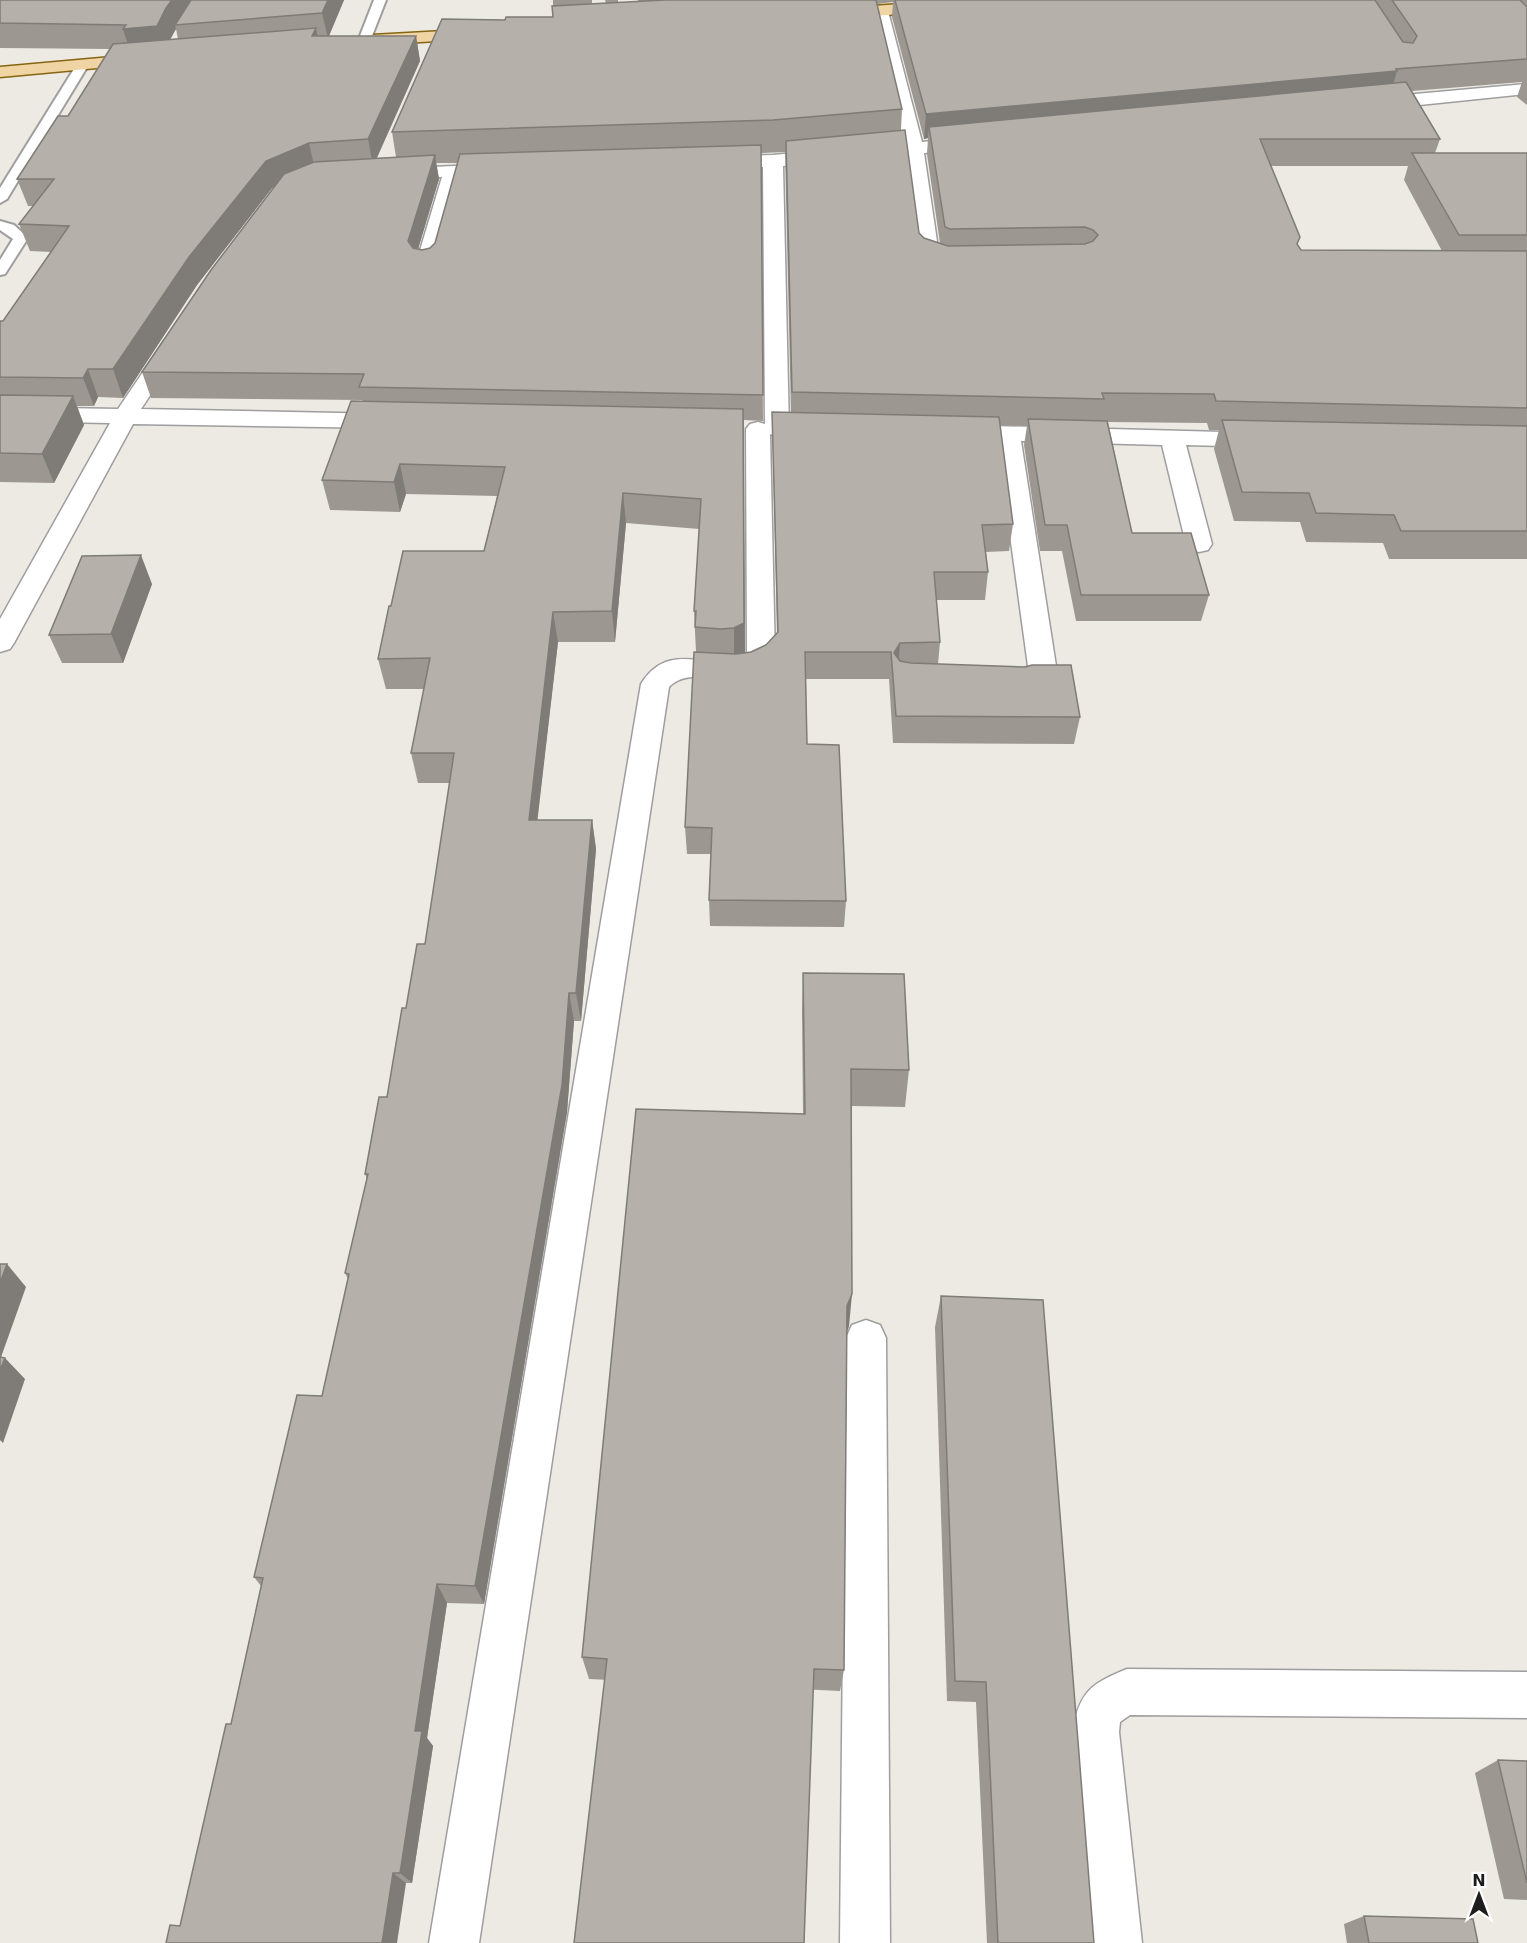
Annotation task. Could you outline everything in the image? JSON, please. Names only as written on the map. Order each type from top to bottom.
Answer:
[{"type":"main road","points":[[822,15],[880,11],[931,3],[1018,0]]},
{"type":"main road","points":[[342,43],[499,33]]},
{"type":"main road","points":[[0,72],[159,57]]},
{"type":"street","points":[[880,11],[914,148],[929,257],[938,264],[968,264]]},
{"type":"street","points":[[432,57],[441,36]]},
{"type":"street","points":[[1350,106],[1527,89]]},
{"type":"street","points":[[702,163],[773,160],[985,141]]},
{"type":"street","points":[[391,152],[377,174],[513,170]]},
{"type":"street","points":[[454,1943],[655,684],[667,671],[678,668],[737,669],[756,664],[761,659],[773,160]]},
{"type":"street","points":[[426,267],[454,171]]},
{"type":"street","points":[[0,643],[126,415],[183,329]]},
{"type":"street","points":[[0,414],[413,421]]},
{"type":"street","points":[[939,432],[1278,440]]},
{"type":"street","points":[[987,682],[1020,683],[1034,679],[1042,666],[1008,434]]},
{"type":"street","points":[[1172,438],[1199,544]]},
{"type":"street","points":[[865,1943],[866,1338]]},
{"type":"street","points":[[1117,1943],[1096,1732],[1097,1716],[1104,1702],[1127,1692],[1527,1695]]},
{"type":"lane","points":[[364,41],[380,0]]},
{"type":"lane","points":[[0,199],[82,64]]},
{"type":"lane","points":[[0,225],[9,228],[21,238],[0,271]]},
{"type":"building","points":[[0,0],[172,0],[157,26],[123,29],[126,25],[0,23]]},
{"type":"building","points":[[191,0],[328,0],[322,13],[175,25]]},
{"type":"building","points":[[665,0],[876,0],[902,109],[773,120],[392,132],[442,19],[505,20],[506,17],[553,17],[552,6]]},
{"type":"building","points":[[895,0],[1375,0],[1403,42],[1413,43],[1417,36],[1392,0],[1520,0],[1527,7],[1527,59],[1396,69],[1397,71],[926,114]]},
{"type":"building","points":[[316,28],[312,36],[416,36],[368,139],[309,143],[266,161],[189,257],[113,369],[88,369],[83,378],[0,377],[0,321],[3,321],[69,226],[19,224],[54,179],[17,179],[58,116],[68,116],[113,44]]},
{"type":"building","points":[[1406,82],[1440,139],[1260,139],[1300,237],[1297,244],[1301,250],[1527,251],[1527,408],[1216,401],[1214,394],[1102,393],[1104,399],[792,392],[786,141],[905,130],[919,233],[924,238],[948,246],[1085,244],[1093,241],[1098,235],[1085,227],[950,229],[945,227],[929,127]]},
{"type":"building","points":[[761,145],[763,395],[359,387],[364,374],[142,372],[211,270],[284,174],[314,162],[435,155],[408,241],[413,248],[422,250],[430,248],[435,243],[460,154]]},
{"type":"building","points":[[1412,153],[1527,153],[1527,235],[1459,235]]},
{"type":"building","points":[[0,395],[73,396],[42,454],[0,453]]},
{"type":"building","points":[[351,401],[743,409],[744,623],[734,628],[695,627],[701,499],[623,493],[612,611],[553,612],[529,820],[592,820],[576,993],[569,993],[562,1085],[475,1586],[437,1584],[415,1731],[422,1731],[400,1873],[393,1873],[382,1943],[166,1943],[170,1925],[180,1926],[226,1724],[231,1724],[263,1578],[254,1577],[297,1395],[322,1396],[349,1274],[345,1273],[368,1174],[365,1174],[379,1097],[387,1097],[402,1008],[406,1008],[417,944],[425,944],[454,753],[411,753],[430,658],[378,659],[389,606],[391,606],[403,551],[484,551],[505,467],[400,464],[394,482],[322,480]]},
{"type":"building","points":[[772,412],[999,417],[1013,524],[982,525],[988,572],[934,572],[940,642],[900,643],[894,653],[900,661],[911,663],[1025,667],[1071,665],[1080,717],[896,716],[891,652],[805,652],[807,744],[839,745],[846,901],[709,900],[712,828],[685,827],[694,652],[736,654],[751,652],[766,645],[778,632]]},
{"type":"building","points":[[1028,419],[1107,421],[1132,533],[1191,533],[1209,595],[1081,595],[1067,525],[1045,525]]},
{"type":"building","points":[[1222,420],[1527,426],[1527,531],[1401,531],[1394,515],[1316,513],[1309,493],[1242,492]]},
{"type":"building","points":[[141,555],[111,634],[49,635],[82,556]]},
{"type":"building","points":[[803,973],[904,974],[909,1070],[851,1069],[852,1294],[847,1306],[844,1670],[814,1669],[804,1943],[574,1943],[607,1659],[582,1657],[636,1109],[805,1114]]},
{"type":"building","points":[[0,1264],[7,1264],[0,1283]]},
{"type":"building","points":[[941,1296],[1043,1300],[1094,1943],[998,1943],[986,1682],[955,1681]]},
{"type":"building","points":[[0,1357],[5,1358],[0,1370]]},
{"type":"building","points":[[1498,1760],[1527,1761],[1527,1883]]},
{"type":"building","points":[[1364,1916],[1473,1919],[1478,1943],[1369,1943]]}]
